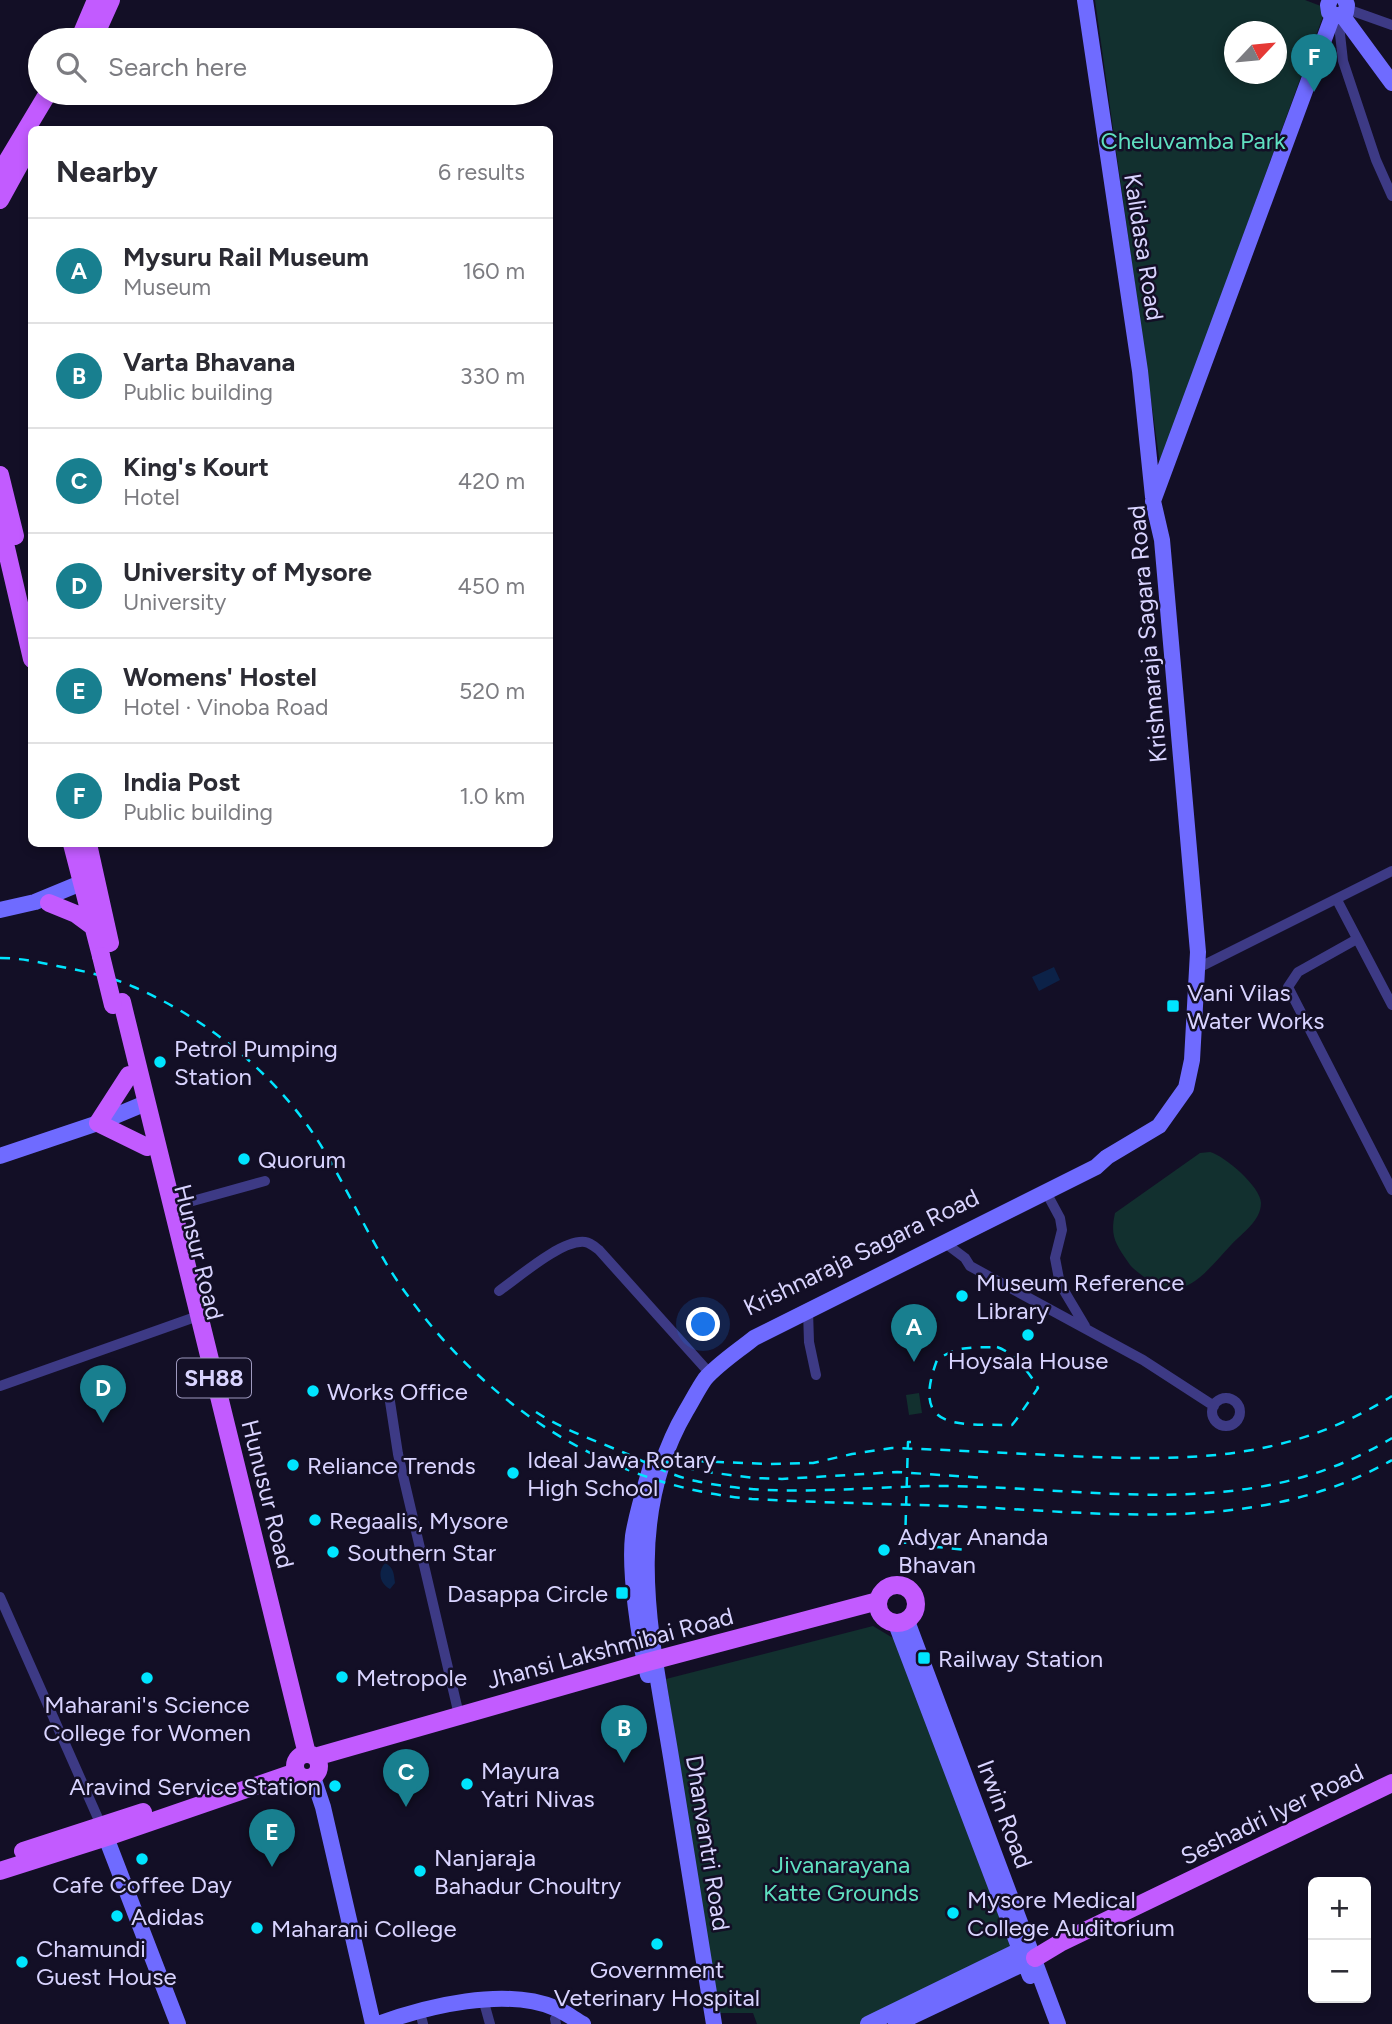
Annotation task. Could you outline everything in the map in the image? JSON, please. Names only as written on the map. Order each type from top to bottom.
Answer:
[{"type":"main road","points":[[84,28],[96,0]]},
{"type":"main road","points":[[98,28],[111,0]]},
{"type":"main road","name":"Kalidasa Road","points":[[1084,0],[1140,371],[1153,501]]},
{"type":"main road","points":[[1336,7],[1392,83]]},
{"type":"main road","name":"Krishnaraja Sagara Road","points":[[960,1231],[1096,1167],[1107,1157],[1159,1126],[1186,1088],[1192,1060],[1198,968],[1162,540],[1153,501],[1336,7]]},
{"type":"main road","points":[[28,126],[41,105]]},
{"type":"main road","points":[[41,126],[54,105]]},
{"type":"main road","points":[[0,173],[28,126]]},
{"type":"main road","points":[[0,200],[28,149]]},
{"type":"main road","points":[[0,475],[28,590]]},
{"type":"main road","points":[[0,522],[28,642]]},
{"type":"main road","points":[[73,847],[91,888],[95,928],[106,955]]},
{"type":"main road","name":"Hunsur Road","points":[[88,847],[91,888],[117,1003],[129,1075],[141,1105],[147,1147],[195,1317]]},
{"type":"main road","points":[[0,910],[42,903],[91,888]]},
{"type":"main road","points":[[42,903],[76,914],[95,928]]},
{"type":"main road","name":"Hunusur Road","points":[[117,1003],[141,1105],[171,1207],[195,1317],[306,1765]]},
{"type":"main road","points":[[98,1123],[129,1075]]},
{"type":"main road","points":[[0,1156],[98,1123],[141,1105]]},
{"type":"main road","points":[[98,1123],[147,1147]]},
{"type":"main road","name":"Krishnaraja Sagara Road","points":[[651,1666],[646,1541],[652,1502],[666,1454],[678,1426],[705,1379],[754,1338],[1093,1159],[1107,1157]]},
{"type":"main road","name":"Krishnaraja Sagara Road","points":[[651,1666],[634,1587],[633,1538],[641,1496],[657,1449],[699,1373],[750,1331],[943,1240]]},
{"type":"main road","points":[[902,1585],[908,1588],[913,1592],[917,1603],[915,1614],[902,1622],[885,1619],[878,1605],[884,1589],[890,1586],[902,1585]]},
{"type":"main road","name":"Jhansi Lakshmibai Road","points":[[0,1871],[104,1831],[459,1715],[878,1605]]},
{"type":"main road","name":"Irwin Road","points":[[902,1622],[1028,1954],[1058,2024]]},
{"type":"main road","name":"Jhansi Lakshmibai Road","points":[[306,1765],[651,1666]]},
{"type":"main road","name":"Dhanvantri Road","points":[[651,1666],[714,2024]]},
{"type":"main road","points":[[306,1765],[323,1807],[374,2024],[419,2012],[504,1997],[554,2008],[583,2024]]},
{"type":"main road","name":"Seshadri Iyer Road","points":[[868,2024],[1028,1954],[1060,1943],[1392,1783]]},
{"type":"main road","points":[[104,1831],[178,2024]]},
{"type":"main road","name":"Jhansi Lakshmibai Road","points":[[0,1858],[104,1831]]},
{"type":"main road","name":"Dhanvantri Road","points":[[686,1870],[706,2024]]},
{"type":"main road","points":[[896,2024],[1028,1954]]},
{"type":"main road","name":"Irwin Road","points":[[1028,1954],[1048,2024]]},
{"type":"main road","points":[[417,2023],[485,2006],[505,2005],[534,2010],[558,2022]]},
{"type":"street","points":[[1392,25],[1336,7],[1343,61],[1376,160],[1392,196]]},
{"type":"street","points":[[1198,968],[1392,871]]},
{"type":"street","points":[[1337,900],[1392,1005]]},
{"type":"street","points":[[1357,939],[1298,972],[1287,987],[1392,1190]]},
{"type":"street","points":[[171,1207],[265,1181]]},
{"type":"street","points":[[1046,1192],[1060,1218],[1062,1230],[1055,1258],[1060,1284],[1086,1329]]},
{"type":"street","points":[[960,1231],[965,1258]]},
{"type":"street","points":[[943,1240],[965,1258],[970,1266],[1143,1360],[1214,1406]]},
{"type":"street","points":[[499,1291],[561,1248],[583,1241],[590,1243],[705,1368]]},
{"type":"street","points":[[808,1311],[809,1342],[816,1375]]},
{"type":"street","points":[[0,1386],[195,1317]]},
{"type":"street","points":[[389,1395],[398,1454],[459,1715]]},
{"type":"street","points":[[0,1597],[104,1831]]},
{"type":"street","points":[[485,2006],[490,2024]]},
{"type":"green space","name":"Cheluvamba Park","points":[[1095,0],[1305,0],[1326,8],[1160,464]]},
{"type":"green space","points":[[1210,1152],[1233,1166],[1249,1181],[1261,1203],[1258,1215],[1194,1282],[1173,1289],[1161,1287],[1135,1270],[1120,1250],[1113,1234],[1115,1213],[1200,1153]]},
{"type":"green space","points":[[919,1393],[922,1413],[909,1415],[906,1395]]},
{"type":"green space","name":"Jivanarayana Katte Grounds","points":[[873,1626],[903,1644],[1023,1951],[863,2024],[757,2024],[753,2013],[719,2013],[666,1679]]},
{"type":"water","points":[[1054,967],[1060,980],[1039,991],[1032,977]]},
{"type":"water","points":[[385,1563],[394,1574],[395,1583],[390,1589],[381,1578]]},
{"type":"railway","points":[[0,958],[43,963],[125,983],[163,1001],[218,1035],[267,1078],[309,1127],[385,1262],[408,1296],[441,1337],[477,1374],[516,1407],[558,1435],[603,1459],[651,1478],[700,1491],[752,1499],[1082,1513],[1188,1514],[1241,1509],[1293,1499],[1343,1483],[1392,1460]]},
{"type":"railway","points":[[997,1347],[1009,1353],[1038,1388],[1012,1425],[958,1423],[944,1419],[935,1412],[930,1400],[930,1383],[937,1360],[958,1350],[997,1347]]},
{"type":"railway","points":[[695,1461],[813,1463],[892,1448],[1112,1458],[1195,1457],[1235,1453],[1314,1434],[1353,1418],[1392,1396]]},
{"type":"railway","points":[[536,1412],[569,1430],[678,1476],[727,1486],[788,1490],[943,1486],[1173,1495],[1229,1491],[1284,1482],[1338,1465],[1392,1438]]},
{"type":"railway","points":[[911,1442],[908,1442],[905,1544],[968,1550]]},
{"type":"railway","points":[[666,1462],[699,1471],[754,1478],[782,1479],[897,1472],[986,1478]]},
{"type":"place","name":"India Post","points":[[1314,92]]},
{"type":"place","name":"Vani Vilas Water Works","points":[[1173,1006]]},
{"type":"place","name":"Petrol Pumping Station","points":[[160,1062]]},
{"type":"place","name":"Quorum","points":[[244,1159]]},
{"type":"place","name":"Museum Reference Library","points":[[962,1296]]},
{"type":"place","name":"Hoysala House","points":[[1028,1335]]},
{"type":"place","name":"Mysuru Rail Museum","points":[[914,1362]]},
{"type":"place","name":"Works Office","points":[[313,1391]]},
{"type":"place","name":"University of Mysore","points":[[103,1423]]},
{"type":"place","name":"Reliance Trends","points":[[293,1465]]},
{"type":"place","name":"Ideal Jawa Rotary High School","points":[[513,1473]]},
{"type":"place","name":"Regaalis, Mysore","points":[[315,1520]]},
{"type":"place","name":"Adyar Ananda Bhavan","points":[[884,1550]]},
{"type":"place","name":"Southern Star","points":[[333,1552]]},
{"type":"place","name":"Dasappa Circle","points":[[622,1593]]},
{"type":"place","name":"Railway Station","points":[[924,1658]]},
{"type":"place","name":"Metropole","points":[[342,1677]]},
{"type":"place","name":"Maharani's Science College for Women","points":[[147,1678]]},
{"type":"place","name":"Varta Bhavana","points":[[624,1763]]},
{"type":"place","name":"Mayura Yatri Nivas","points":[[467,1784]]},
{"type":"place","name":"Aravind Service Station","points":[[335,1786]]},
{"type":"place","name":"King's Kourt","points":[[406,1807]]},
{"type":"place","name":"Cafe Coffee Day","points":[[142,1859]]},
{"type":"place","name":"Womens' Hostel","points":[[272,1867]]},
{"type":"place","name":"Nanjaraja Bahadur Choultry","points":[[420,1871]]},
{"type":"place","name":"Mysore Medical College Auditorium","points":[[953,1913]]},
{"type":"place","name":"Adidas","points":[[117,1916]]},
{"type":"place","name":"Maharani College","points":[[257,1928]]},
{"type":"place","name":"Government Veterinary Hospital","points":[[657,1944]]},
{"type":"place","name":"Chamundi Guest House","points":[[22,1962]]}]
